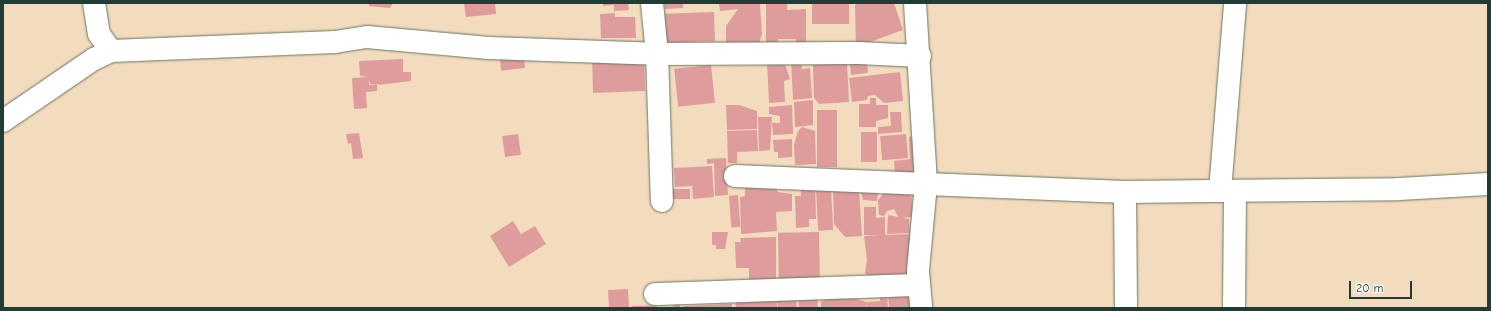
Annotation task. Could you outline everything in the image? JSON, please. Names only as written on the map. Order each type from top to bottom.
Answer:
[{"type":"street","points":[[94,3],[99,34],[111,51]]},
{"type":"street","points":[[652,3],[657,54],[662,201]]},
{"type":"street","points":[[915,3],[920,56],[926,184],[919,285],[920,308]]},
{"type":"street","points":[[1234,3],[1228,191],[1234,308]]},
{"type":"street","points":[[3,121],[94,59],[111,51],[335,42],[367,37],[490,48],[657,54],[859,53],[920,56]]},
{"type":"street","points":[[735,176],[1125,192],[1399,189],[1488,184]]},
{"type":"street","points":[[1125,192],[1126,308]]},
{"type":"street","points":[[655,294],[919,285]]},
{"type":"building","points":[[369,3],[393,3],[390,8],[369,6]]},
{"type":"building","points":[[464,3],[495,3],[496,14],[466,17]]},
{"type":"building","points":[[603,3],[628,3],[629,10],[614,11],[614,5],[603,6]]},
{"type":"building","points":[[664,3],[683,3],[683,8],[665,9]]},
{"type":"building","points":[[719,3],[760,3],[762,34],[759,44],[726,43],[726,26],[738,9],[720,11]]},
{"type":"building","points":[[766,3],[787,3],[787,10],[806,9],[806,44],[796,44],[796,39],[778,39],[778,46],[766,47]]},
{"type":"building","points":[[812,3],[849,3],[849,24],[812,24]]},
{"type":"building","points":[[859,3],[894,3],[903,30],[856,47],[855,5]]},
{"type":"building","points":[[714,12],[715,41],[666,43],[665,14]]},
{"type":"building","points":[[615,13],[615,17],[635,17],[636,38],[601,38],[600,14]]},
{"type":"building","points":[[523,51],[525,68],[501,71],[499,54]]},
{"type":"building","points":[[592,53],[644,59],[645,91],[593,93]]},
{"type":"building","points":[[866,56],[868,73],[851,75],[849,58]]},
{"type":"building","points":[[403,59],[403,72],[411,72],[411,81],[377,84],[377,91],[366,92],[367,108],[354,109],[352,78],[368,77],[360,76],[359,61]]},
{"type":"building","points":[[801,59],[802,69],[810,68],[812,98],[793,100],[791,60]]},
{"type":"building","points":[[784,61],[790,79],[784,81],[785,102],[769,103],[767,62]]},
{"type":"building","points":[[847,63],[849,102],[819,104],[814,98],[813,65]]},
{"type":"building","points":[[711,65],[715,103],[678,107],[674,69]]},
{"type":"building","points":[[900,72],[903,101],[884,103],[875,95],[868,96],[867,100],[852,102],[849,78]]},
{"type":"building","points":[[870,98],[876,98],[876,105],[888,105],[888,118],[876,121],[876,127],[859,127],[859,104],[870,104]]},
{"type":"building","points":[[813,100],[813,125],[795,127],[794,102]]},
{"type":"building","points":[[726,105],[739,105],[757,111],[757,129],[727,130]]},
{"type":"building","points":[[792,105],[793,134],[773,135],[772,123],[780,123],[780,116],[769,114],[769,107]]},
{"type":"building","points":[[817,110],[837,110],[837,167],[817,167]]},
{"type":"building","points":[[890,112],[901,112],[902,132],[878,134],[878,127],[891,126]]},
{"type":"building","points":[[758,117],[772,117],[770,150],[759,151]]},
{"type":"building","points":[[802,127],[815,131],[816,164],[795,165],[794,145],[798,131]]},
{"type":"building","points":[[757,130],[758,151],[737,152],[737,163],[728,163],[727,131]]},
{"type":"building","points":[[861,132],[877,132],[877,162],[861,162]]},
{"type":"building","points":[[359,133],[363,158],[353,159],[351,143],[348,144],[346,134]]},
{"type":"building","points":[[518,134],[521,155],[505,157],[502,136]]},
{"type":"building","points":[[906,134],[908,158],[882,160],[880,136]]},
{"type":"building","points":[[919,136],[922,174],[895,175],[894,161],[910,159],[909,137]]},
{"type":"building","points":[[792,139],[792,157],[778,158],[778,152],[774,152],[773,140]]},
{"type":"building","points":[[726,158],[728,195],[715,196],[714,163],[707,164],[707,159]]},
{"type":"building","points":[[712,166],[714,197],[693,199],[692,186],[675,187],[674,168]]},
{"type":"building","points":[[815,181],[816,219],[809,219],[809,227],[796,228],[795,196],[801,196],[801,182]]},
{"type":"building","points":[[771,182],[778,192],[792,194],[792,211],[776,212],[777,231],[741,234],[740,197],[745,196],[745,184]]},
{"type":"building","points":[[860,187],[878,193],[877,201],[863,200]]},
{"type":"building","points":[[831,188],[833,230],[818,231],[816,189]]},
{"type":"building","points":[[673,189],[690,189],[690,199],[673,199]]},
{"type":"building","points":[[833,190],[859,190],[862,236],[845,237],[834,224]]},
{"type":"building","points":[[911,191],[913,217],[899,218],[894,209],[887,211],[884,216],[879,215],[878,200],[885,192]]},
{"type":"building","points":[[738,195],[740,227],[731,228],[729,196]]},
{"type":"building","points":[[864,207],[876,207],[876,218],[885,217],[885,235],[910,234],[912,282],[875,284],[865,273],[867,260],[864,236],[879,236],[864,235]]},
{"type":"building","points":[[888,215],[909,219],[910,233],[887,234]]},
{"type":"building","points":[[513,221],[521,234],[535,226],[546,244],[509,267],[490,236]]},
{"type":"building","points":[[712,232],[728,232],[725,249],[716,249],[716,245],[712,245]]},
{"type":"building","points":[[819,232],[820,280],[779,281],[778,233]]},
{"type":"building","points":[[776,237],[776,280],[749,280],[749,268],[736,268],[735,242],[741,242],[740,238]]},
{"type":"building","points":[[628,289],[629,308],[609,308],[608,290]]},
{"type":"building","points":[[911,291],[911,308],[889,308],[888,293]]},
{"type":"building","points":[[679,293],[680,308],[675,308],[667,300]]},
{"type":"building","points":[[817,293],[818,308],[799,308],[798,294]]},
{"type":"building","points":[[842,294],[866,302],[880,301],[880,296],[887,295],[888,308],[867,308],[867,304],[866,308],[821,308],[821,302]]},
{"type":"building","points":[[777,295],[777,308],[736,308],[735,297]]},
{"type":"building","points":[[796,297],[797,308],[778,308],[777,299]]},
{"type":"building","points":[[732,304],[732,308],[684,308],[684,306]]},
{"type":"building","points":[[657,305],[657,308],[632,308],[632,306]]}]
